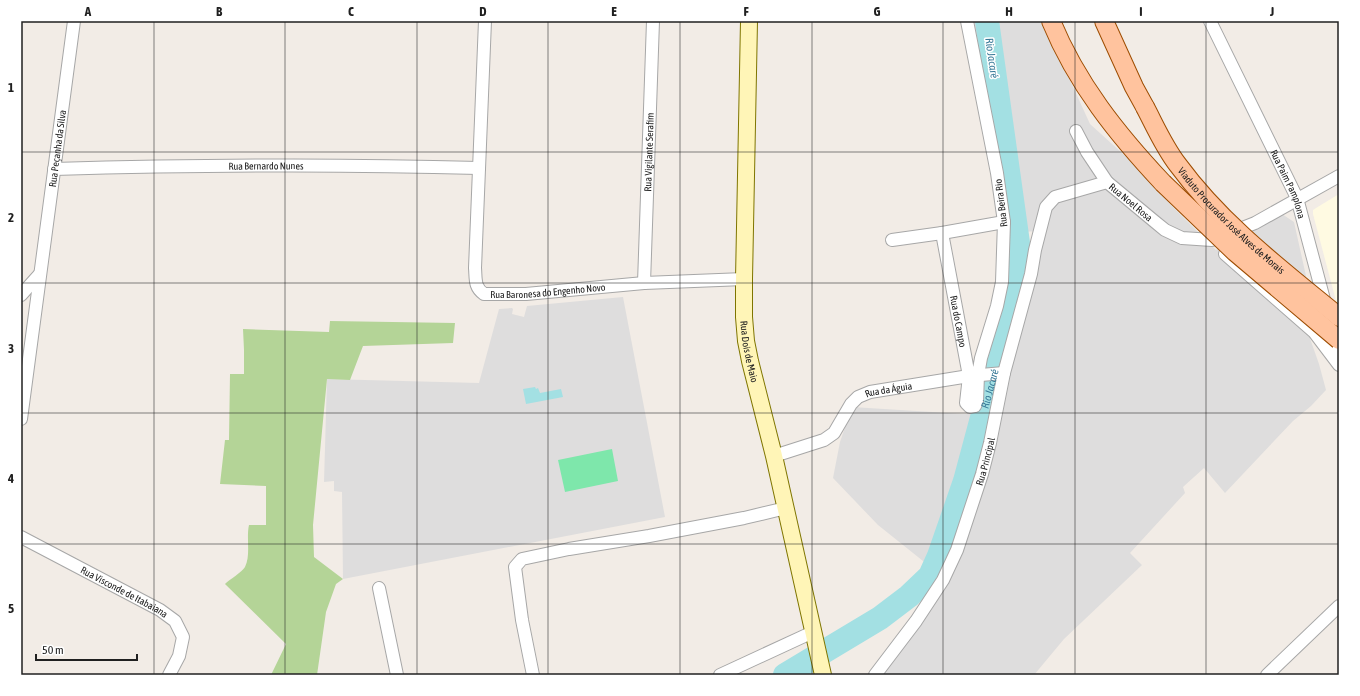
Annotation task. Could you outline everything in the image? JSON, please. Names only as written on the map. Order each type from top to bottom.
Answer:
[{"type":"main road","name":"Viaduto Procurador José Alves de Morais","points":[[1051,21],[1083,83],[1099,108],[1138,156],[1163,183],[1235,252],[1339,340]]},
{"type":"main road","name":"Viaduto Procurador José Alves de Morais","points":[[1104,21],[1134,87],[1161,138],[1177,164],[1202,194],[1247,240],[1339,317]]},
{"type":"street","name":"Rua Peçanha da Silva","points":[[21,419],[74,21]]},
{"type":"street","name":"Rua Baronesa do Engenho Novo","points":[[485,21],[475,268],[478,290],[484,294],[526,294],[644,283],[744,279]]},
{"type":"street","name":"Rua Vigilante Serafim","points":[[644,283],[653,21]]},
{"type":"street","name":"Rua Dois de Maio","points":[[748,21],[744,279],[744,317],[746,341],[774,456],[823,674]]},
{"type":"street","name":"Rua Beira Rio","points":[[967,21],[997,173],[1004,222],[1003,264],[997,306],[976,375]]},
{"type":"street","name":"Rua Paim Pamplona","points":[[1210,21],[1297,198],[1339,356]]},
{"type":"street","points":[[1076,131],[1087,152],[1107,182]]},
{"type":"street","name":"Rua Bernardo Nunes","points":[[54,169],[375,165],[479,168]]},
{"type":"street","points":[[1339,176],[1297,198],[1255,223],[1212,240],[1250,277],[1314,332],[1339,365]]},
{"type":"street","name":"Rua Noel Rosa","points":[[1041,224],[1046,207],[1055,197],[1107,182],[1154,221],[1173,234],[1182,238],[1212,240]]},
{"type":"street","points":[[892,240],[1004,222]]},
{"type":"street","name":"Rua Principal","points":[[875,675],[916,621],[944,580],[952,562],[982,474],[990,443],[1001,373],[1031,274],[1041,224]]},
{"type":"street","name":"Rua do Campo","points":[[942,233],[976,375],[966,403],[972,407]]},
{"type":"street","points":[[21,295],[39,275]]},
{"type":"street","name":"Rua da Águia","points":[[774,456],[824,440],[834,433],[858,397],[870,392],[976,375],[1001,373]]},
{"type":"street","points":[[533,675],[522,620],[515,567],[522,559],[569,549],[744,518],[786,508]]},
{"type":"street","name":"Rua Visconde de Itabaiana","points":[[21,537],[160,610],[175,622],[183,637],[179,656],[169,675]]},
{"type":"street","points":[[379,588],[397,675]]},
{"type":"street","points":[[1267,675],[1339,606]]},
{"type":"street","points":[[720,675],[814,639]]},
{"type":"shaded area","points":[[977,21],[1040,21],[1090,124],[1133,163],[1172,206],[1216,250],[1255,225],[1279,212],[1294,222],[1306,276],[1307,330],[1326,390],[1311,406],[1293,421],[1225,493],[1204,468],[1183,487],[1185,493],[1130,553],[1142,565],[1064,639],[1034,675],[879,675],[943,577],[878,525],[833,478],[840,442],[852,407],[964,414],[997,412],[1037,231],[1023,232],[1019,207],[1000,211],[988,142],[1011,139],[1000,96],[981,100],[966,26]]},
{"type":"shaded area","points":[[1339,194],[1339,312],[1313,210]]},
{"type":"shaded area","points":[[623,297],[665,517],[343,579],[342,492],[334,491],[334,481],[324,482],[327,379],[479,383],[499,309],[512,308],[512,314],[524,317],[527,306]]},
{"type":"green space","points":[[330,321],[455,323],[453,343],[363,346],[350,380],[327,379],[313,525],[314,557],[343,579],[336,584],[326,612],[317,675],[271,675],[286,644],[225,584],[245,567],[248,557],[249,525],[266,525],[266,486],[220,484],[225,440],[229,440],[230,374],[244,374],[243,329],[329,332]]},
{"type":"green space","points":[[612,449],[618,481],[565,492],[558,460]]},
{"type":"water","points":[[535,387],[536,389],[538,388],[540,393],[561,389],[563,397],[526,404],[523,389]]},
{"type":"waterway","name":"Rio Jacaré","points":[[785,675],[880,618],[909,596],[930,576],[939,556],[965,481],[1006,328],[1019,250],[987,21]]}]
